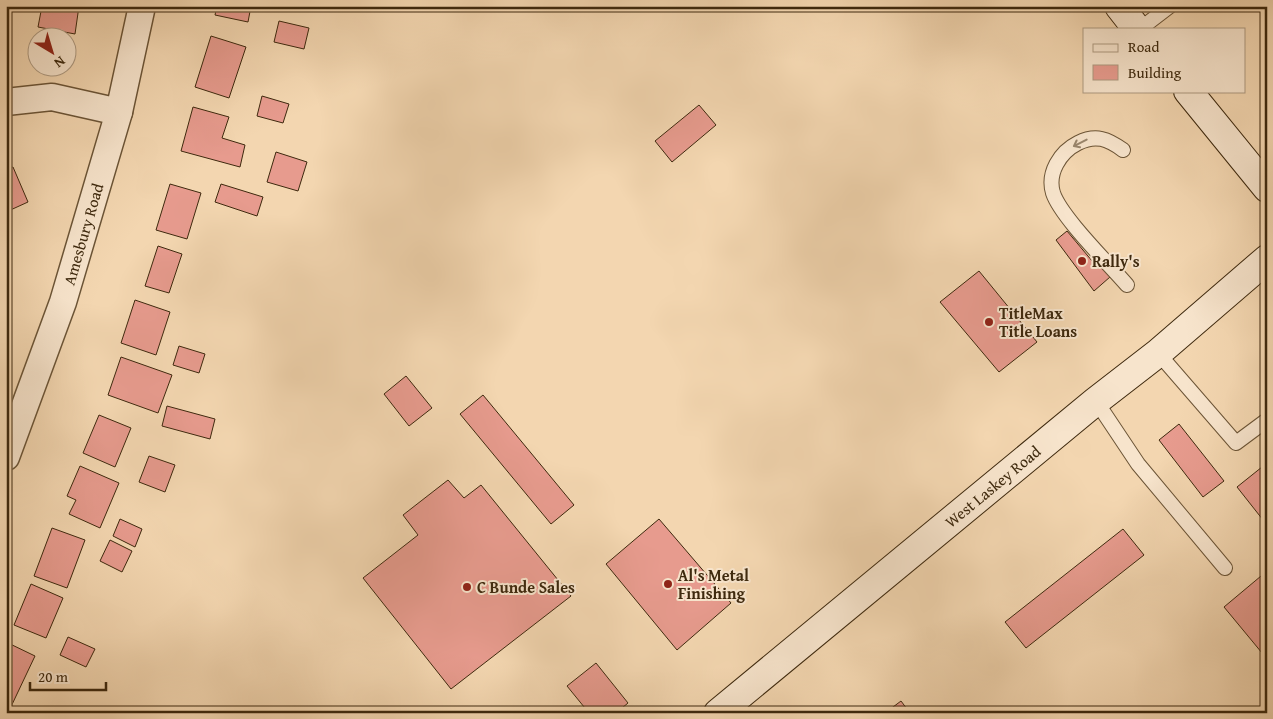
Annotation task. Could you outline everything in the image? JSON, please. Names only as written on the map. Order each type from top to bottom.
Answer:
[{"type":"main road","points":[[1119,6],[1137,28]]},
{"type":"main road","points":[[1189,92],[1267,188]]},
{"type":"main road","name":"West Laskey Road","points":[[718,713],[1096,401],[1158,353],[1267,260]]},
{"type":"street","name":"Amesbury Road","points":[[6,457],[63,302],[118,112],[142,6]]},
{"type":"street","points":[[6,102],[52,97],[118,112]]},
{"type":"lane","points":[[1139,28],[1170,6]]},
{"type":"lane","points":[[1124,150],[1110,140],[1100,138],[1082,141],[1067,151],[1058,161],[1052,184],[1053,192],[1063,211],[1128,286]]},
{"type":"lane","points":[[1158,353],[1236,444],[1267,420]]},
{"type":"lane","points":[[1096,401],[1138,464],[1224,568]]},
{"type":"building","points":[[42,6],[79,6],[76,28],[38,27]]},
{"type":"building","points":[[217,6],[251,6],[248,22],[215,15]]},
{"type":"building","points":[[279,21],[309,28],[304,49],[274,42]]},
{"type":"building","points":[[211,36],[246,47],[229,98],[195,87]]},
{"type":"building","points":[[262,96],[289,104],[283,123],[257,116]]},
{"type":"building","points":[[699,105],[716,125],[672,162],[655,141]]},
{"type":"building","points":[[193,107],[229,117],[222,138],[245,145],[240,167],[181,151]]},
{"type":"building","points":[[276,152],[307,162],[298,191],[267,182]]},
{"type":"building","points":[[13,167],[28,202],[6,212],[6,169]]},
{"type":"building","points":[[170,184],[201,193],[187,239],[156,230]]},
{"type":"building","points":[[221,184],[263,197],[257,216],[215,202]]},
{"type":"building","name":"Rally's","points":[[1067,231],[1093,262],[1095,259],[1110,277],[1094,291],[1056,240]]},
{"type":"building","points":[[158,246],[182,254],[169,293],[145,286]]},
{"type":"building","name":"TitleMax Title Loans","points":[[979,271],[1037,342],[999,372],[940,302]]},
{"type":"building","points":[[135,300],[170,312],[156,355],[121,343]]},
{"type":"building","points":[[179,346],[205,354],[199,373],[173,365]]},
{"type":"building","points":[[121,357],[172,375],[158,413],[108,395]]},
{"type":"building","points":[[406,376],[432,408],[409,426],[384,394]]},
{"type":"building","points":[[483,395],[574,505],[551,524],[460,414]]},
{"type":"building","points":[[167,406],[215,419],[210,439],[162,426]]},
{"type":"building","points":[[99,415],[131,428],[115,467],[83,453]]},
{"type":"building","points":[[1179,424],[1224,481],[1203,497],[1159,440]]},
{"type":"building","points":[[149,456],[175,465],[165,492],[139,482]]},
{"type":"building","points":[[1267,463],[1267,525],[1237,487]]},
{"type":"building","points":[[80,466],[119,483],[100,528],[69,514],[76,500],[67,496]]},
{"type":"building","name":"C Bunde Sales","points":[[448,480],[464,498],[481,485],[571,596],[451,689],[363,578],[418,535],[403,515]]},
{"type":"building","points":[[120,519],[142,529],[135,547],[113,536]]},
{"type":"building","name":"Al's Metal Finishing","points":[[659,519],[731,603],[677,650],[606,564]]},
{"type":"building","points":[[52,528],[85,540],[67,588],[34,576]]},
{"type":"building","points":[[1123,529],[1144,555],[1026,648],[1005,622]]},
{"type":"building","points":[[110,540],[132,551],[122,572],[100,561]]},
{"type":"building","points":[[1267,571],[1267,659],[1224,607]]},
{"type":"building","points":[[31,584],[63,598],[46,638],[14,625]]},
{"type":"building","points":[[68,637],[95,649],[86,667],[60,655]]},
{"type":"building","points":[[6,642],[35,656],[8,713],[6,713]]},
{"type":"building","points":[[596,663],[628,703],[616,713],[589,713],[567,686]]},
{"type":"building","points":[[901,701],[910,713],[885,713]]},
{"type":"place","name":"Rally's","points":[[1082,261]]},
{"type":"place","name":"TitleMax Title Loans","points":[[989,322]]},
{"type":"place","name":"Al's Metal Finishing","points":[[668,584]]},
{"type":"place","name":"C Bunde Sales","points":[[467,587]]}]
